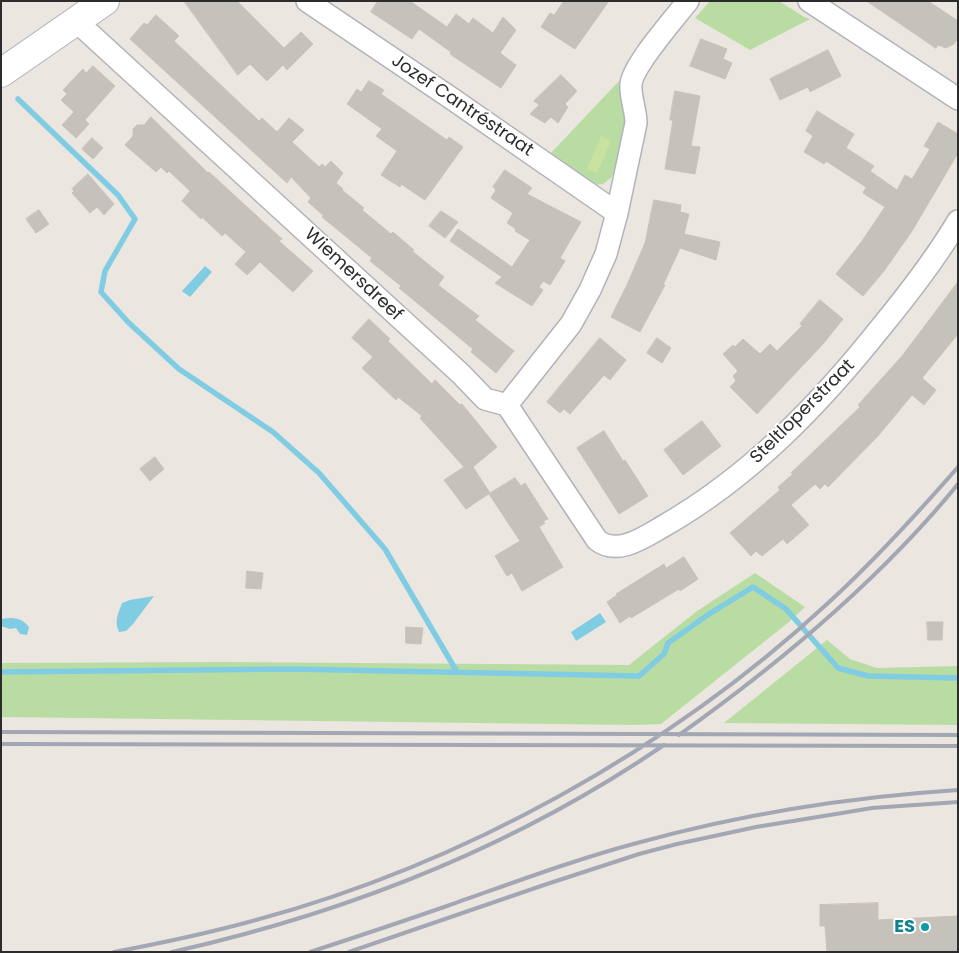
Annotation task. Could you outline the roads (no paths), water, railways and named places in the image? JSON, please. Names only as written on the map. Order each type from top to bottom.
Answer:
[{"type":"street","points":[[1,73],[104,1]]},
{"type":"street","name":"Jozef Cantréstraat","points":[[307,1],[617,213]]},
{"type":"street","points":[[507,405],[571,324],[590,290],[606,254],[617,213],[636,123],[631,88],[636,68],[688,1]]},
{"type":"street","points":[[809,1],[958,99]]},
{"type":"street","name":"Wiemersdreef","points":[[76,21],[461,374],[485,399],[507,405]]},
{"type":"street","name":"Steltloperstraat","points":[[507,405],[597,540],[611,547],[619,546],[651,533],[692,510],[720,490],[758,459],[821,397],[857,358],[909,292],[958,221]]},
{"type":"water","points":[[205,266],[212,272],[190,297],[182,291]]},
{"type":"water","points":[[154,596],[133,624],[126,631],[119,632],[117,621],[122,603]]},
{"type":"water","points":[[600,613],[606,622],[576,641],[571,632]]},
{"type":"water","points":[[1,619],[18,619],[25,623],[29,627],[27,635],[20,634],[16,628],[10,629],[1,626]]},
{"type":"waterway","points":[[18,99],[118,195],[135,219],[105,271],[101,292],[128,322],[179,369],[273,432],[319,473],[385,549],[457,672]]},
{"type":"waterway","points":[[1,672],[291,669],[639,676],[664,654],[668,643],[709,614],[753,587],[786,609],[838,668],[868,676],[958,678]]},
{"type":"railway","points":[[114,952],[221,929],[333,896],[410,868],[486,834],[560,796],[631,753],[700,707],[766,657],[827,604],[861,571],[958,467]]},
{"type":"railway","points":[[679,735],[717,708],[827,619],[895,554],[958,484]]},
{"type":"railway","points":[[1,732],[958,735]]},
{"type":"railway","points":[[1,744],[958,746]]},
{"type":"railway","points":[[172,952],[237,936],[301,917],[365,896],[428,872],[489,845],[549,814],[608,781],[664,745]]},
{"type":"railway","points":[[310,952],[565,865],[613,850],[716,823],[837,802],[958,790]]},
{"type":"railway","points":[[349,952],[544,885],[639,854],[677,844],[756,827],[872,808],[958,802]]},
{"type":"place","name":"ES","points":[[925,927]]}]
